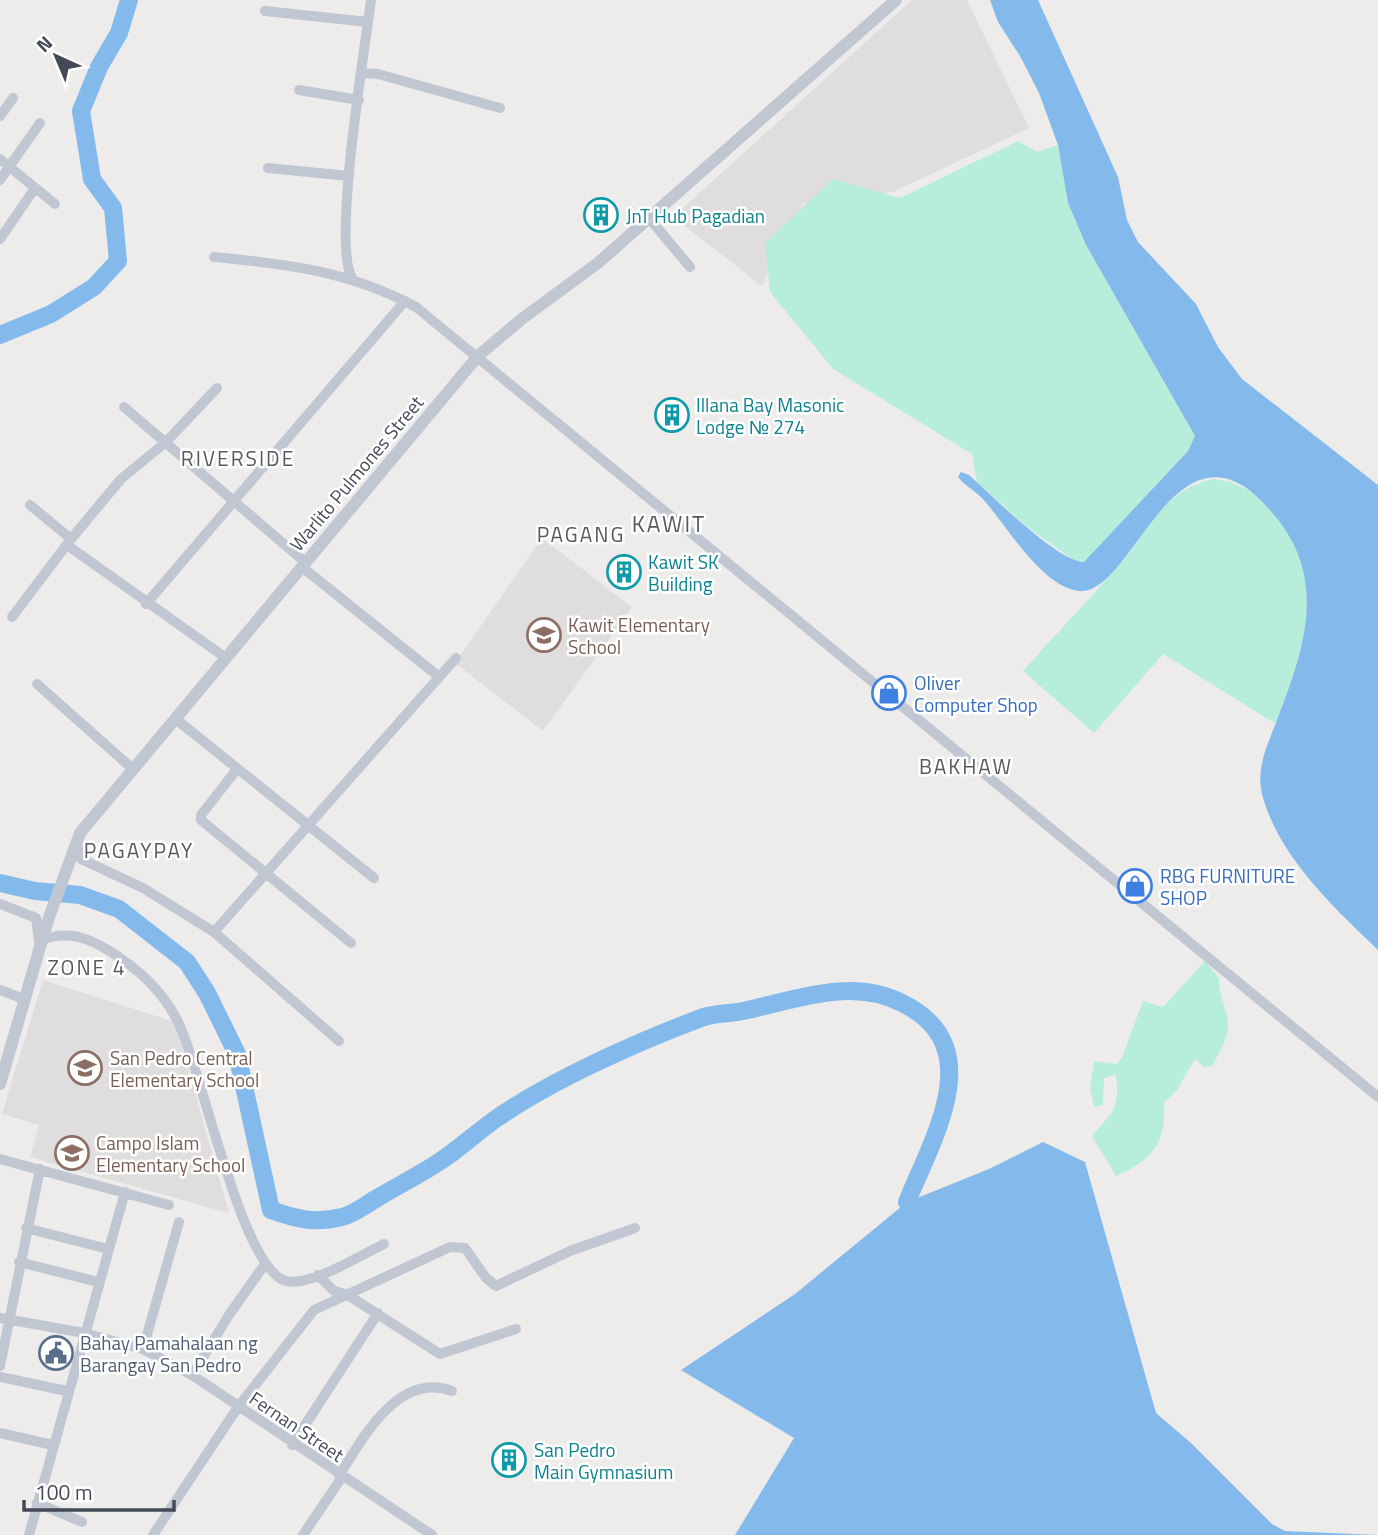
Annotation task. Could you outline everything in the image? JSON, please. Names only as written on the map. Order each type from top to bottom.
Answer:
[{"type":"street","points":[[352,278],[345,260],[349,176],[371,0]]},
{"type":"street","name":"Warlito Pulmones Street","points":[[0,1084],[2,1070],[68,858],[90,818],[177,720],[478,356],[523,318],[598,263],[897,0]]},
{"type":"street","points":[[265,11],[369,22]]},
{"type":"street","points":[[362,73],[379,74],[500,108]]},
{"type":"street","points":[[299,90],[359,100]]},
{"type":"street","points":[[0,116],[13,98]]},
{"type":"street","points":[[0,180],[4,163],[40,122]]},
{"type":"street","points":[[4,163],[55,204]]},
{"type":"street","points":[[268,168],[349,176]]},
{"type":"street","points":[[0,239],[35,188]]},
{"type":"street","points":[[649,218],[690,267]]},
{"type":"street","points":[[214,257],[272,262],[352,278],[405,301],[478,356],[1378,1097]]},
{"type":"street","points":[[146,604],[405,301]]},
{"type":"street","points":[[12,617],[121,479],[166,442],[217,388]]},
{"type":"street","points":[[124,407],[304,565],[438,676]]},
{"type":"street","points":[[30,505],[69,542],[146,604],[226,658]]},
{"type":"street","points":[[214,932],[456,658]]},
{"type":"street","points":[[37,684],[134,770]]},
{"type":"street","points":[[177,720],[374,878]]},
{"type":"street","points":[[237,769],[201,818],[351,943]]},
{"type":"street","points":[[77,840],[78,855],[84,862],[143,888],[214,932],[339,1041]]},
{"type":"street","points":[[0,904],[36,918],[41,945],[74,935],[99,945],[139,970],[165,1000],[184,1037],[238,1202],[265,1264],[275,1276],[287,1281],[302,1282],[384,1244]]},
{"type":"street","points":[[0,990],[24,999]]},
{"type":"street","points":[[0,1159],[169,1206]]},
{"type":"street","points":[[0,1366],[5,1319],[40,1170]]},
{"type":"street","points":[[29,1535],[67,1391],[125,1192]]},
{"type":"street","points":[[144,1349],[175,1246],[179,1222]]},
{"type":"street","points":[[26,1228],[108,1249]]},
{"type":"street","points":[[153,1535],[238,1407],[301,1322],[324,1302],[450,1247],[459,1246],[469,1253],[490,1283],[503,1284],[570,1251],[635,1228]]},
{"type":"street","points":[[19,1262],[98,1282]]},
{"type":"street","points":[[192,1376],[229,1315],[265,1264]]},
{"type":"street","points":[[318,1275],[334,1291],[346,1294],[378,1313],[440,1354],[516,1329]]},
{"type":"street","points":[[292,1445],[378,1313]]},
{"type":"street","name":"Fernan Street","points":[[5,1319],[84,1333],[144,1349],[192,1376],[292,1445],[432,1535]]},
{"type":"street","points":[[0,1377],[67,1391]]},
{"type":"street","points":[[303,1535],[377,1422],[405,1393],[434,1385],[452,1391]]},
{"type":"street","points":[[0,1433],[53,1446]]},
{"type":"street","points":[[37,1503],[82,1522]]},
{"type":"shaded area","points":[[912,0],[967,0],[1029,128],[893,192],[803,204],[762,286],[673,217]]},
{"type":"shaded area","name":"Kawit Elementary School","points":[[542,538],[632,607],[543,731],[455,663]]},
{"type":"shaded area","points":[[43,980],[175,1022],[229,1213],[30,1157],[39,1125],[2,1114]]},
{"type":"green space","points":[[1018,141],[1037,152],[1058,145],[1068,203],[1086,245],[1195,436],[1188,451],[1085,562],[1073,560],[1025,525],[977,482],[972,454],[833,369],[770,292],[765,243],[833,179],[900,198]]},
{"type":"green space","points":[[1214,479],[1241,486],[1263,502],[1293,541],[1302,567],[1307,592],[1302,644],[1276,724],[1163,654],[1094,733],[1023,671],[1114,571],[1168,503],[1196,484]]},
{"type":"green space","points":[[1205,961],[1219,978],[1228,1023],[1223,1045],[1212,1066],[1204,1067],[1195,1059],[1177,1090],[1164,1103],[1163,1129],[1154,1149],[1139,1164],[1116,1176],[1092,1136],[1116,1102],[1116,1075],[1104,1078],[1103,1105],[1094,1107],[1090,1087],[1094,1061],[1117,1064],[1123,1055],[1143,1001],[1163,1007]]},
{"type":"water","points":[[990,0],[1038,0],[1118,177],[1127,220],[1138,242],[1196,304],[1218,347],[1242,379],[1378,485],[1378,950],[1326,898],[1294,859],[1270,817],[1262,794],[1260,775],[1263,757],[1296,667],[1306,613],[1306,587],[1300,561],[1289,535],[1270,510],[1237,483],[1208,478],[1182,490],[1099,585],[1079,591],[1065,587],[1038,567],[982,498],[958,477],[961,472],[969,475],[1042,539],[1072,559],[1084,562],[1188,451],[1195,436],[1086,245],[1068,203],[1058,145],[1039,93],[998,22]]},
{"type":"water","points":[[1043,1142],[1085,1162],[1156,1413],[1191,1443],[1272,1524],[1285,1531],[1378,1535],[735,1535],[794,1438],[681,1370],[795,1294],[907,1202],[989,1169]]},
{"type":"waterway","points":[[0,335],[51,314],[94,287],[118,261],[113,208],[92,179],[81,111],[99,67],[119,33],[129,0]]},
{"type":"waterway","points":[[0,883],[35,891],[80,895],[119,909],[187,962],[207,993],[237,1054],[271,1210],[314,1220],[347,1216],[439,1162],[520,1103],[623,1050],[706,1016],[843,991],[883,995],[902,1003],[929,1021],[944,1043],[949,1068],[947,1094],[930,1150],[907,1202]]},
{"type":"place","name":"JnT Hub Pagadian","points":[[601,215]]},
{"type":"place","name":"Illana Bay Masonic Lodge № 274","points":[[672,415]]},
{"type":"place","name":"Kawit SK Building","points":[[624,572]]},
{"type":"place","name":"Kawit Elementary School","points":[[544,635]]},
{"type":"place","name":"Oliver Computer Shop","points":[[889,693]]},
{"type":"place","name":"RBG FURNITURE SHOP","points":[[1135,886]]},
{"type":"place","name":"San Pedro Central Elementary School","points":[[85,1068]]},
{"type":"place","name":"Campo Islam Elementary School","points":[[72,1153]]},
{"type":"place","name":"Bahay Pamahalaan ng Barangay San Pedro","points":[[56,1353]]},
{"type":"place","name":"San Pedro Main Gymnasium","points":[[509,1460]]},
{"type":"district","name":"RIVERSIDE","points":[[238,458]]},
{"type":"district","name":"KAWIT","points":[[669,523]]},
{"type":"district","name":"PAGANG","points":[[581,534]]},
{"type":"district","name":"BAKHAW","points":[[966,766]]},
{"type":"district","name":"PAGAYPAY","points":[[139,850]]},
{"type":"district","name":"ZONE 4","points":[[87,967]]}]
